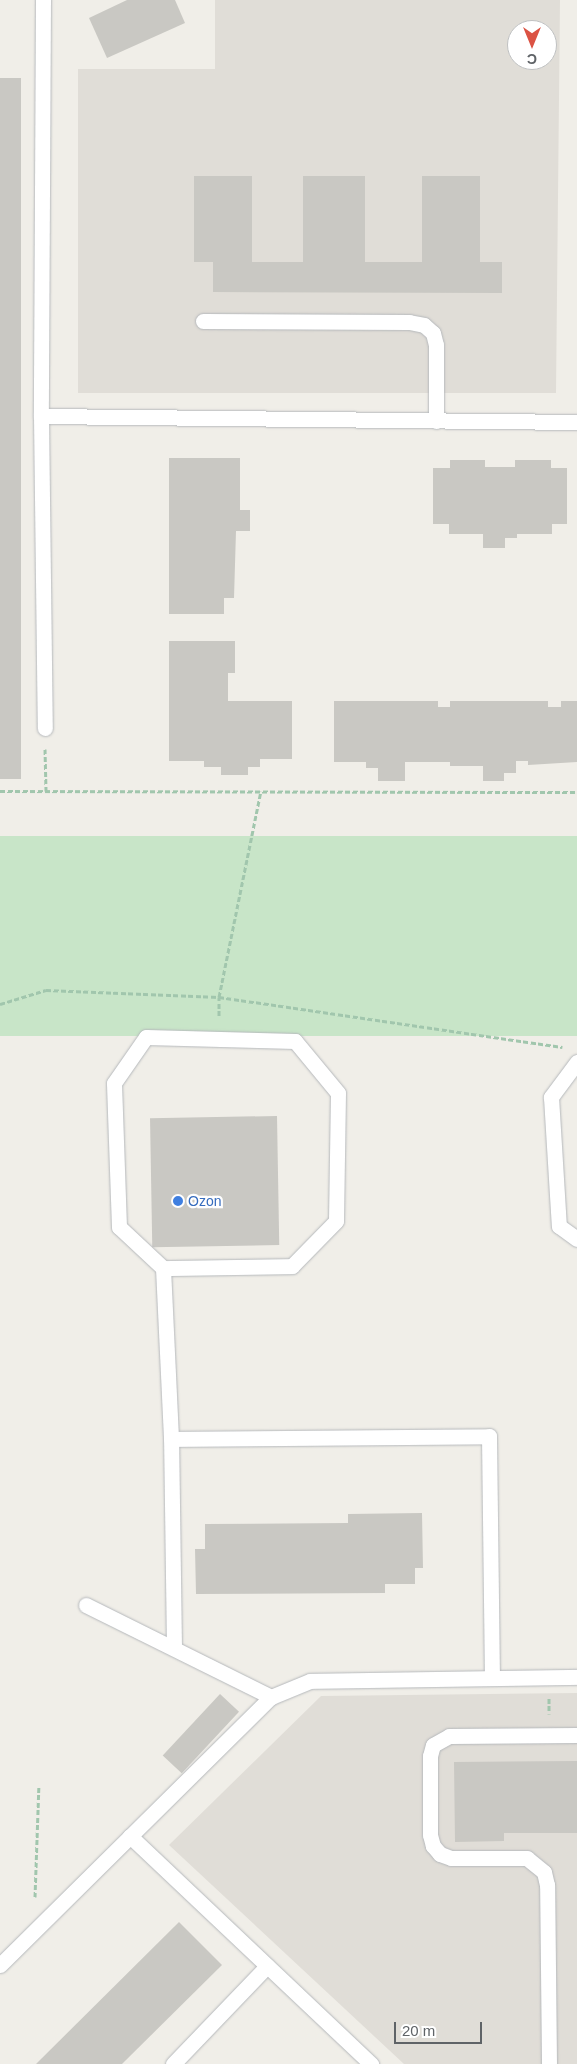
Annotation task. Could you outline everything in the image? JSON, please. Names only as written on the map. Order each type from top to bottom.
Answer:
[{"type":"lane","points":[[43,0],[41,416],[45,728]]},
{"type":"lane","points":[[203,321],[409,322],[424,325],[432,333],[436,345],[436,421]]},
{"type":"lane","points":[[41,416],[577,422]]},
{"type":"lane","points":[[146,1037],[296,1041],[338,1093],[336,1221],[292,1266],[163,1268],[119,1227],[114,1084],[146,1037]]},
{"type":"lane","points":[[577,1062],[551,1097],[559,1226],[577,1239]]},
{"type":"lane","points":[[163,1268],[170,1440],[174,1648]]},
{"type":"lane","points":[[170,1440],[489,1436],[492,1676]]},
{"type":"lane","points":[[86,1604],[271,1696]]},
{"type":"lane","points":[[0,1965],[271,1696],[310,1682],[492,1676],[577,1677]]},
{"type":"lane","points":[[549,2064],[547,1886],[544,1872],[528,1858],[451,1858],[440,1854],[433,1846],[430,1835],[430,1756],[432,1745],[448,1736],[577,1735]]},
{"type":"lane","points":[[130,1836],[371,2064]]},
{"type":"lane","points":[[173,2064],[267,1966]]},
{"type":"path","points":[[45,728],[46,791]]},
{"type":"path","points":[[0,791],[577,792]]},
{"type":"path","points":[[219,1039],[219,997],[261,791]]},
{"type":"path","points":[[0,1004],[46,990],[219,997],[567,1048]]},
{"type":"path","points":[[549,1694],[550,1735]]},
{"type":"path","points":[[34,1931],[39,1785]]},
{"type":"shaded area","points":[[215,0],[560,0],[556,393],[78,393],[78,69],[215,69]]},
{"type":"shaded area","points":[[577,1693],[577,2064],[404,2064],[169,1845],[321,1696]]},
{"type":"green space","points":[[0,836],[577,836],[577,1036],[0,1036]]},
{"type":"building","points":[[127,0],[175,0],[185,23],[107,58],[89,18]]},
{"type":"building","points":[[0,78],[21,78],[21,779],[0,779]]},
{"type":"building","points":[[194,176],[252,176],[252,262],[303,262],[303,176],[365,176],[365,262],[422,262],[422,176],[480,176],[480,262],[502,262],[502,293],[213,292],[213,262],[194,262]]},
{"type":"building","points":[[169,458],[240,458],[240,510],[250,510],[250,531],[236,531],[234,598],[224,598],[224,614],[169,614]]},
{"type":"building","points":[[450,460],[485,460],[485,467],[515,467],[515,460],[551,460],[551,468],[567,468],[567,524],[552,524],[552,534],[517,534],[517,538],[505,538],[505,548],[483,548],[483,534],[449,534],[449,524],[433,524],[433,468],[450,468]]},
{"type":"building","points":[[169,641],[235,641],[235,673],[228,673],[228,701],[292,701],[292,759],[260,759],[260,767],[248,767],[248,775],[221,775],[221,767],[204,767],[204,761],[169,761]]},
{"type":"building","points":[[334,701],[438,701],[438,707],[450,707],[450,701],[548,701],[548,707],[561,707],[561,701],[577,701],[577,762],[528,765],[528,761],[516,761],[516,773],[504,773],[504,781],[483,781],[483,766],[450,766],[450,762],[405,762],[405,781],[378,781],[378,768],[366,768],[366,762],[334,762]]},
{"type":"building","points":[[277,1116],[279,1245],[152,1247],[150,1118]]},
{"type":"building","points":[[422,1513],[423,1568],[415,1568],[415,1584],[385,1584],[385,1593],[196,1594],[195,1549],[205,1549],[205,1524],[348,1523],[348,1514]]},
{"type":"building","points":[[220,1694],[239,1712],[182,1773],[163,1755]]},
{"type":"building","points":[[577,1761],[577,1833],[504,1833],[504,1841],[455,1842],[454,1762]]},
{"type":"building","points":[[179,1922],[222,1965],[122,2064],[36,2064]]},
{"type":"place","name":"Ozon","points":[[178,1201]]}]
